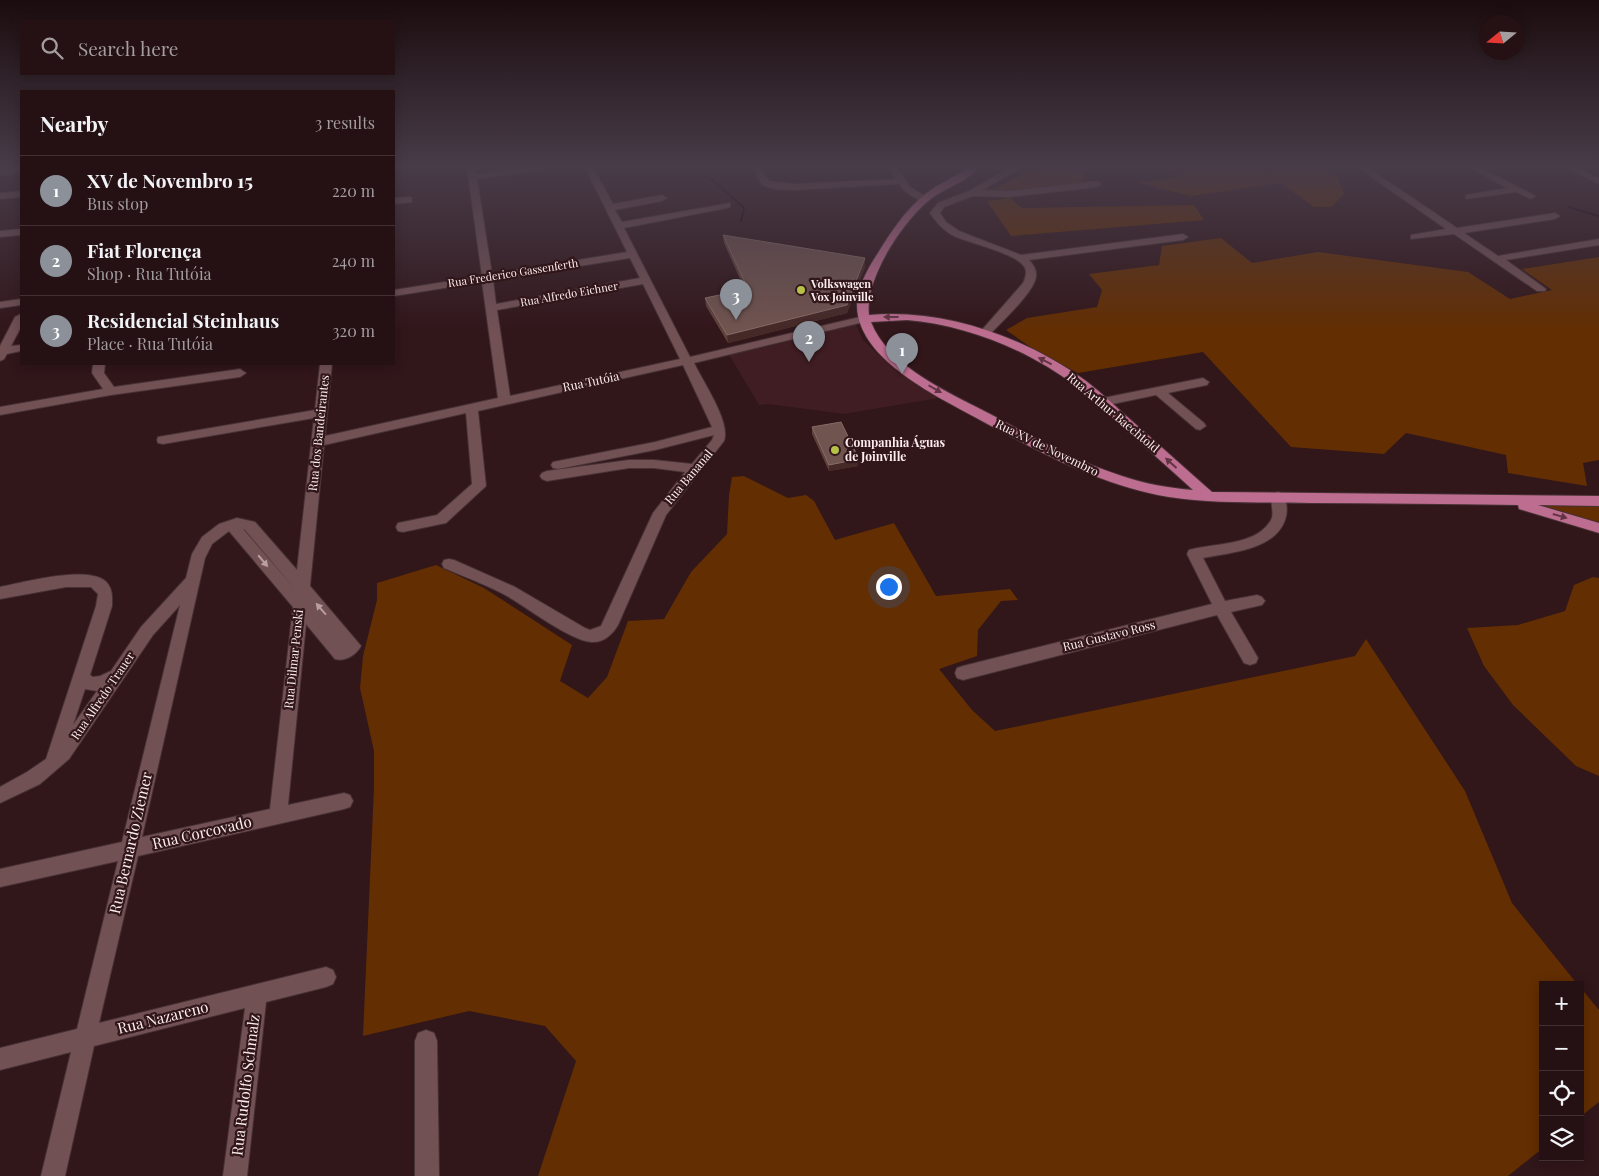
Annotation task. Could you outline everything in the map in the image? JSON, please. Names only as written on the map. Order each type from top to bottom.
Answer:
[{"type":"main road","name":"Rua XV de Novembro","points":[[906,222],[866,282],[862,299],[864,319],[871,334],[880,346],[914,376],[1046,450],[1088,470],[1121,482],[1167,492],[1207,495],[1599,501]]},
{"type":"main road","name":"Rua Arthur Baechtold","points":[[864,319],[898,317],[959,324],[985,333],[1058,368],[1078,380],[1207,495]]},
{"type":"main road","name":"Rua XV de Novembro","points":[[1496,500],[1554,514],[1599,528]]},
{"type":"street","points":[[479,222],[505,401]]},
{"type":"street","points":[[558,465],[655,446],[720,429],[616,222]]},
{"type":"street","points":[[618,226],[639,222]]},
{"type":"street","points":[[939,222],[962,237],[1003,250],[1020,258],[1030,269],[1031,277],[1024,290],[985,333]]},
{"type":"street","points":[[1442,222],[1541,289]]},
{"type":"street","points":[[1415,237],[1516,222]]},
{"type":"street","points":[[0,234],[20,232]]},
{"type":"street","points":[[1020,258],[1183,237]]},
{"type":"street","points":[[1496,259],[1599,242]]},
{"type":"street","name":"Rua Frederico Gassenferth","points":[[395,293],[632,254]]},
{"type":"street","name":"Rua Alfredo Eichner","points":[[491,308],[646,280]]},
{"type":"street","points":[[0,305],[20,302]]},
{"type":"street","points":[[2,354],[20,319]]},
{"type":"street","name":"Rua Tutóia","points":[[318,442],[687,361],[864,319]]},
{"type":"street","points":[[2,354],[20,348]]},
{"type":"street","points":[[99,365],[98,373],[111,391]]},
{"type":"street","name":"Rua dos Bandeirantes","points":[[311,502],[326,365]]},
{"type":"street","points":[[0,411],[111,391],[240,372]]},
{"type":"street","points":[[1103,402],[1203,382]]},
{"type":"street","points":[[1159,390],[1200,426]]},
{"type":"street","points":[[403,527],[441,518],[479,486],[472,408]]},
{"type":"street","points":[[163,440],[321,413]]},
{"type":"street","name":"Rua Bananal","points":[[449,564],[510,591],[579,632],[590,636],[598,635],[607,630],[618,611],[660,513],[718,441],[720,429]]},
{"type":"street","points":[[547,476],[629,464],[654,464],[696,469]]},
{"type":"street","points":[[1250,658],[1221,608],[1194,554],[1255,541],[1266,536],[1279,522],[1281,506],[1278,497]]},
{"type":"street","name":"Rua Dilmar Penski","points":[[278,816],[311,502]]},
{"type":"street","points":[[241,523],[250,526],[353,646],[341,654],[231,524],[241,523]]},
{"type":"street","name":"Rua Bernardo Ziemer","points":[[53,1176],[193,580],[203,545],[212,535],[231,524]]},
{"type":"street","points":[[0,593],[81,579],[96,582],[105,590],[106,599],[52,765]]},
{"type":"street","name":"Rua Alfredo Trauer","points":[[0,795],[32,780],[52,765],[69,746],[147,631],[193,580]]},
{"type":"street","name":"Rua Gustavo Ross","points":[[963,673],[1221,608],[1257,602]]},
{"type":"street","points":[[82,676],[90,684],[104,682],[116,676]]},
{"type":"street","points":[[72,704],[75,710],[82,712],[97,704]]},
{"type":"street","name":"Rua Corcovado","points":[[0,878],[344,801]]},
{"type":"street","name":"Rua Nazareno","points":[[0,1059],[326,977]]},
{"type":"street","name":"Rua Rudolfo Schmalz","points":[[235,1176],[257,994]]},
{"type":"street","points":[[426,1041],[428,1176]]},
{"type":"shaded area","points":[[1001,222],[1181,222],[1011,236]]},
{"type":"shaded area","points":[[1221,238],[1252,263],[1318,252],[1468,272],[1510,299],[1552,290],[1522,269],[1599,257],[1599,460],[1583,463],[1587,486],[1508,473],[1506,455],[1406,433],[1384,454],[1291,447],[1203,352],[1078,373],[1039,353],[1006,330],[1027,318],[1097,307],[1102,290],[1089,274],[1159,265],[1162,246]]},
{"type":"shaded area","points":[[852,323],[856,325],[863,340],[895,370],[939,398],[844,414],[768,404],[759,405],[728,353]]},
{"type":"shaded area","points":[[744,476],[788,498],[806,495],[814,501],[835,540],[894,523],[936,596],[1010,589],[1018,600],[1001,601],[978,630],[977,656],[939,669],[972,710],[995,731],[1355,656],[1366,639],[1465,791],[1512,903],[1575,981],[1539,981],[1539,1151],[1508,1176],[538,1176],[576,1061],[545,1026],[469,1011],[363,1036],[374,751],[360,688],[363,656],[377,600],[377,583],[436,565],[484,588],[572,645],[560,681],[588,698],[607,677],[628,621],[664,619],[691,572],[727,534],[732,477]]},
{"type":"shaded area","points":[[1529,504],[1599,505],[1599,525]]},
{"type":"shaded area","points":[[1593,577],[1599,578],[1599,776],[1576,766],[1513,705],[1484,666],[1467,628],[1518,625],[1565,611],[1574,585]]},
{"type":"shaded area","points":[[1584,992],[1599,1010],[1599,1102],[1584,1114]]},
{"type":"building","name":"Volkswagen Vox Joinville","points":[[723,235],[865,258],[847,305],[727,335],[705,298],[748,289]]},
{"type":"building","name":"Companhia Águas de Joinville","points":[[841,422],[859,459],[829,465],[812,427]]},
{"type":"place","name":"Volkswagen Vox Joinville","points":[[801,290]]},
{"type":"place","name":"Residencial Steinhaus","points":[[736,320]]},
{"type":"place","name":"Fiat Florença","points":[[809,362]]},
{"type":"place","name":"XV de Novembro 15","points":[[902,374]]},
{"type":"place","name":"Companhia Águas de Joinville","points":[[835,450]]}]
